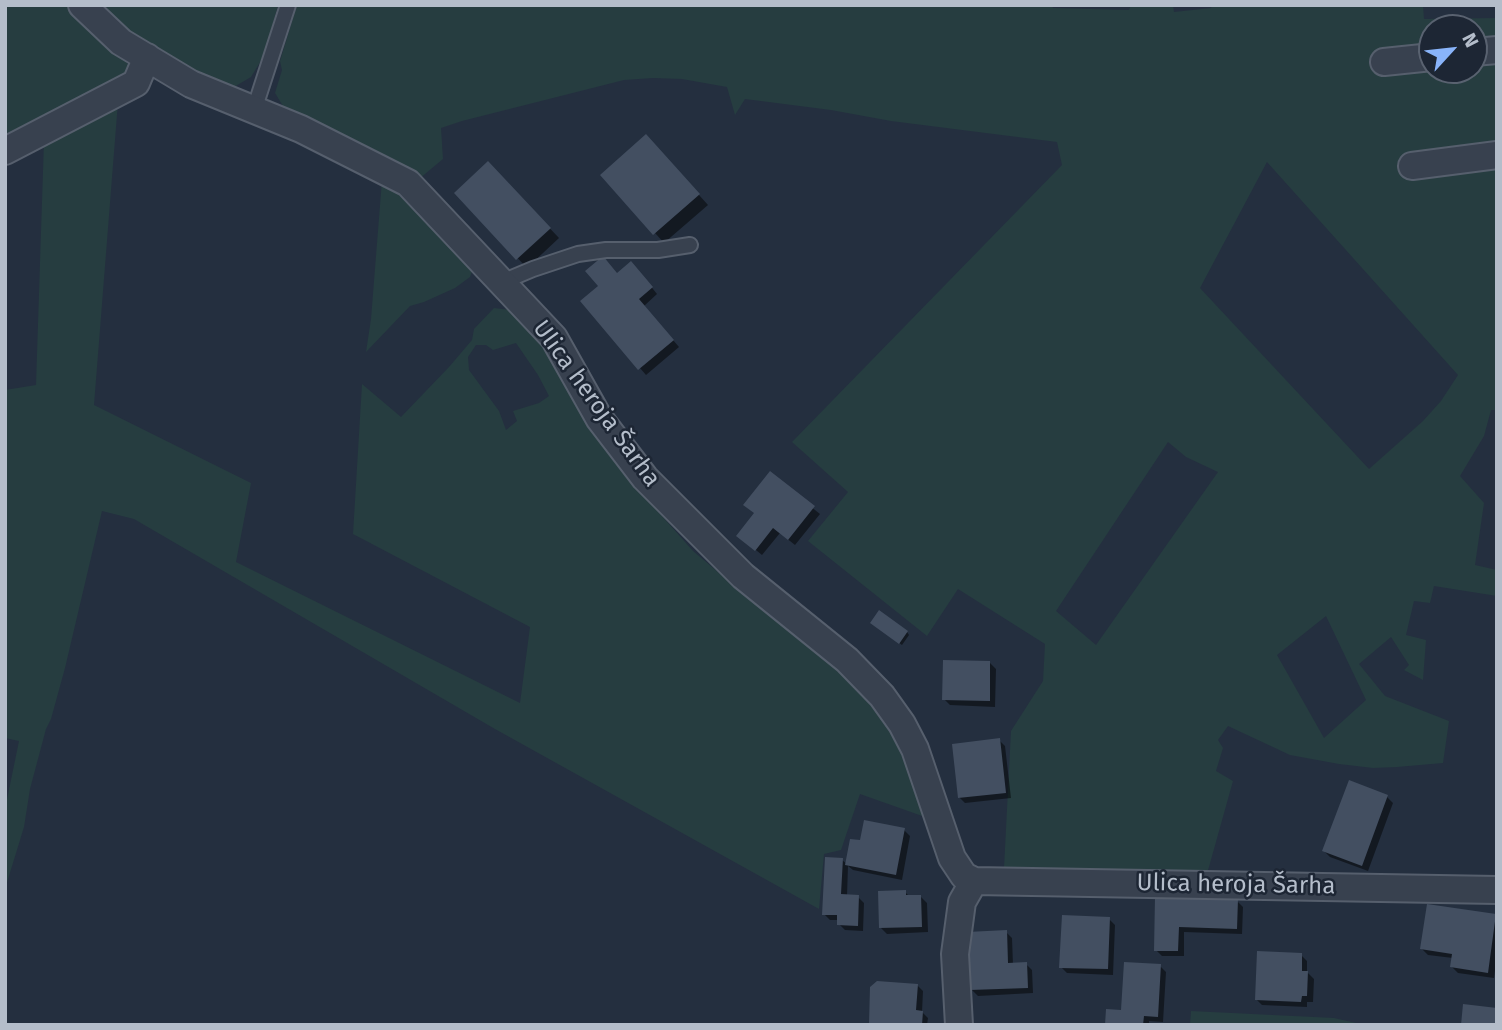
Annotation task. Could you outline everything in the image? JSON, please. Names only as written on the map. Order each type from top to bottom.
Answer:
[{"type":"street","name":"Ulica heroja Šarha","points":[[82,5],[121,42],[191,84],[301,129],[408,183],[554,338],[599,418],[645,478],[743,576],[847,660],[882,696],[902,724],[915,749],[952,858],[964,876],[974,881],[1497,890]]},
{"type":"street","points":[[5,151],[136,83],[147,57]]},
{"type":"street","points":[[1384,62],[1418,58]]},
{"type":"street","points":[[1412,166],[1497,155]]},
{"type":"street","points":[[959,1025],[955,954],[962,902],[974,881]]},
{"type":"lane","points":[[254,110],[288,5]]},
{"type":"lane","points":[[502,282],[578,254],[606,250],[658,250],[690,245]]},
{"type":"green space","points":[[5,5],[66,5],[126,61],[131,70],[128,80],[5,139]]},
{"type":"green space","points":[[102,5],[278,5],[265,54],[251,77],[234,87],[220,84],[156,53]]},
{"type":"green space","points":[[297,5],[1052,5],[1053,8],[1129,10],[1131,5],[1173,5],[1174,12],[1211,8],[1212,5],[1423,5],[1424,14],[1418,14],[1418,84],[1488,84],[1488,18],[1497,18],[1497,410],[1491,410],[1484,436],[1460,476],[1484,503],[1475,565],[1497,570],[1497,596],[1434,586],[1430,603],[1414,601],[1406,635],[1426,640],[1423,680],[1404,670],[1409,665],[1391,637],[1359,664],[1385,696],[1449,721],[1443,763],[1373,768],[1339,764],[1290,755],[1228,726],[1218,740],[1223,748],[1216,771],[1233,781],[1207,874],[1030,872],[1004,868],[1011,731],[1043,681],[1045,644],[958,589],[927,636],[808,541],[848,492],[792,442],[1062,165],[1057,142],[745,99],[735,115],[727,87],[682,79],[653,78],[624,80],[441,128],[443,159],[419,179],[286,111],[275,93],[282,70],[280,61]],"holes":[[[1267,162],[1458,375],[1441,401],[1423,421],[1369,469],[1200,288]],[[1168,442],[1186,457],[1218,472],[1096,645],[1056,611]],[[1326,616],[1366,700],[1324,738],[1277,655]]]},
{"type":"green space","points":[[118,102],[94,405],[251,483],[236,562],[520,703],[530,627],[353,534],[362,384],[401,417],[449,367],[472,340],[474,329],[494,308],[511,310],[550,356],[609,450],[693,551],[838,666],[894,728],[925,817],[860,794],[841,850],[824,854],[819,909],[495,729],[134,519],[102,511],[65,668],[46,729],[30,789],[24,827],[5,889],[5,809],[19,741],[5,738],[5,390],[36,385],[44,140]],"holes":[[[516,343],[549,396],[539,403],[513,411],[517,421],[506,430],[499,411],[469,370],[468,357],[476,345],[486,345],[493,350]]]},
{"type":"green space","points":[[382,180],[474,266],[470,277],[455,288],[410,306],[366,352],[371,319]]},
{"type":"green space","points":[[1191,1011],[1334,1018],[1365,1025],[1190,1025]]},
{"type":"building","points":[[646,134],[700,194],[653,235],[600,175]]},
{"type":"building","points":[[488,161],[551,228],[516,260],[454,193]]},
{"type":"building","points":[[603,256],[617,273],[631,261],[653,287],[639,299],[674,340],[638,370],[580,301],[598,286],[585,271]]},
{"type":"building","points":[[770,471],[815,506],[788,540],[773,528],[755,551],[736,536],[754,513],[743,505]]},
{"type":"building","points":[[879,610],[908,631],[899,644],[870,623]]},
{"type":"building","points":[[943,660],[990,661],[990,701],[942,700]]},
{"type":"building","points":[[1000,738],[1006,793],[958,798],[952,744]]},
{"type":"building","points":[[1349,780],[1388,795],[1362,866],[1322,851]]},
{"type":"building","points":[[864,820],[905,828],[896,875],[845,865],[850,839],[860,840]]},
{"type":"building","points":[[825,857],[843,858],[841,894],[859,895],[858,926],[837,925],[837,915],[822,915]]},
{"type":"building","points":[[906,890],[906,895],[921,895],[922,927],[879,928],[878,891]]},
{"type":"building","points":[[1155,897],[1238,899],[1237,929],[1179,927],[1178,951],[1154,951]]},
{"type":"building","points":[[1427,904],[1496,914],[1488,973],[1450,967],[1452,954],[1420,949]]},
{"type":"building","points":[[1062,915],[1110,917],[1108,969],[1059,968]]},
{"type":"building","points":[[1007,930],[1008,963],[1027,962],[1028,988],[970,990],[967,932]]},
{"type":"building","points":[[1257,951],[1302,953],[1302,971],[1308,971],[1307,996],[1302,996],[1301,1002],[1255,1000]]},
{"type":"building","points":[[1124,962],[1161,964],[1158,1017],[1144,1016],[1143,1025],[1105,1025],[1106,1009],[1121,1010]]},
{"type":"building","points":[[877,981],[918,984],[916,1010],[923,1011],[922,1025],[869,1025],[870,987]]},
{"type":"building","points":[[1463,1004],[1497,1008],[1497,1025],[1461,1025]]}]
